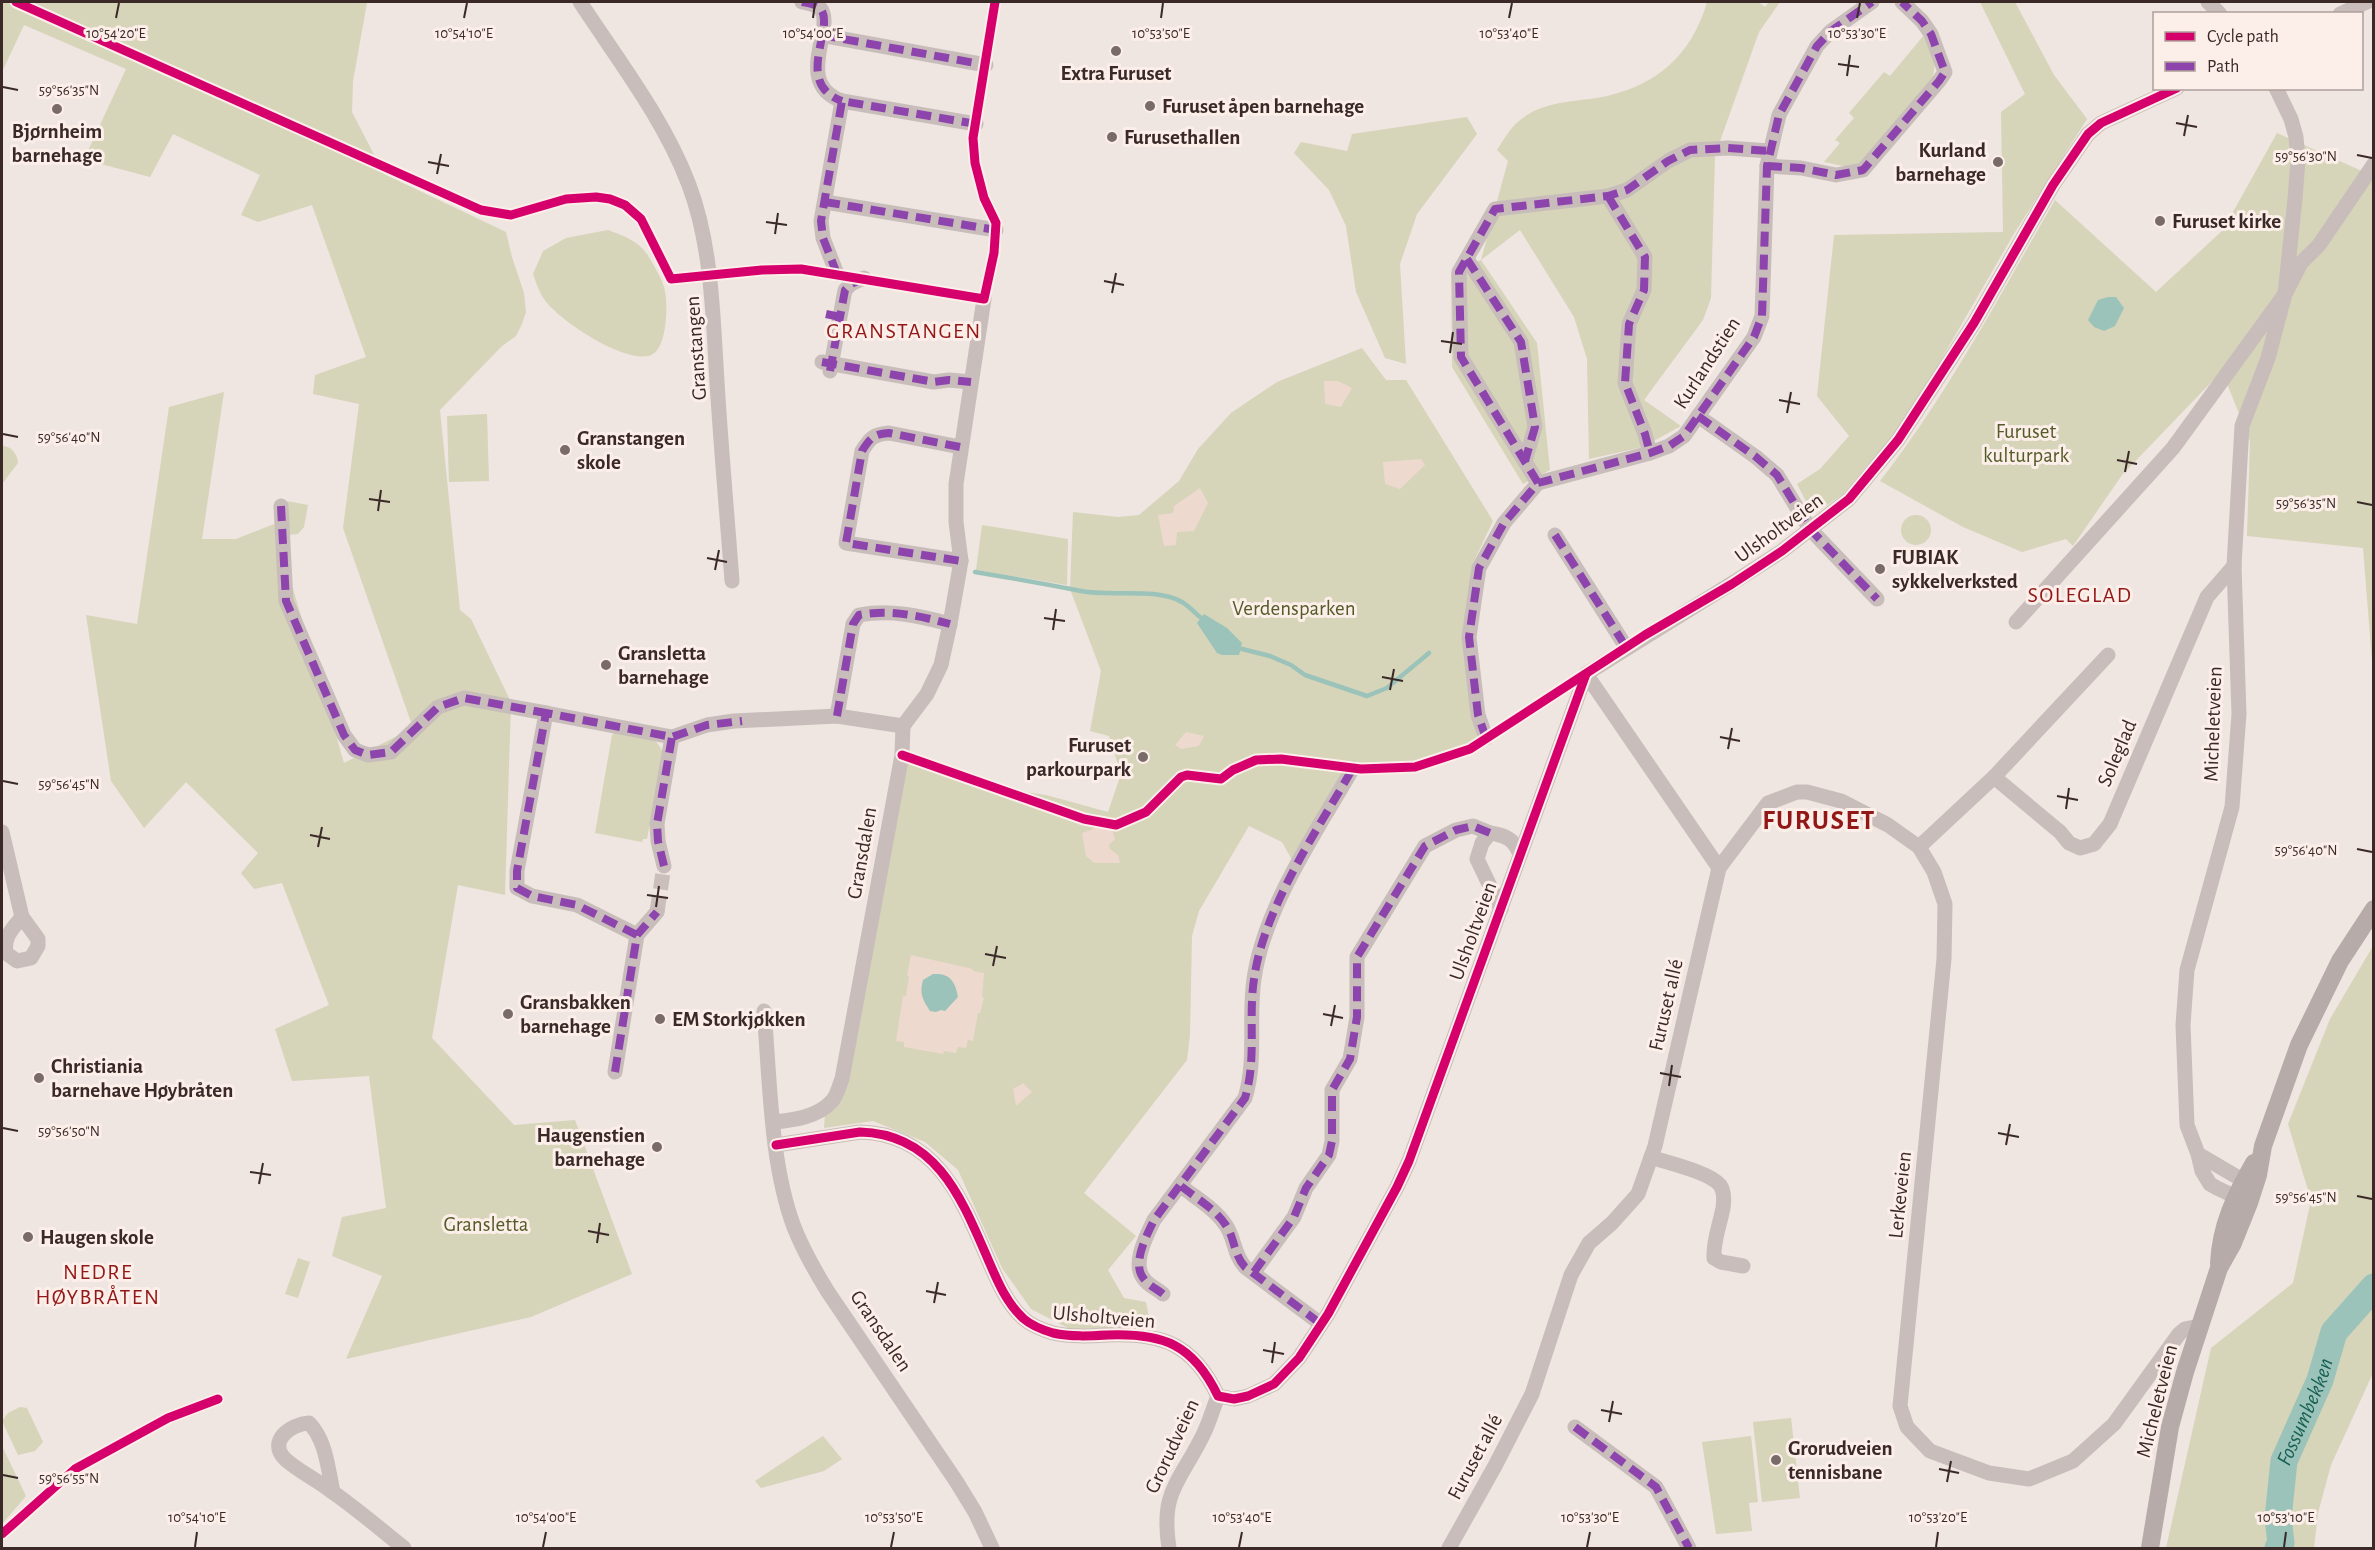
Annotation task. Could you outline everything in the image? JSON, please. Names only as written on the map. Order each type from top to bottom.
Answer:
[{"type":"main road","name":"Micheletveien","points":[[2150,1548],[2170,1426],[2199,1326],[2219,1268],[2220,1239],[2263,1146],[2286,1077],[2312,1015],[2340,961],[2373,909]]},
{"type":"street","name":"Granstangen","points":[[580,2],[647,104],[675,152],[697,211],[711,297],[732,581]]},
{"type":"street","points":[[802,2],[817,6],[822,10],[824,19],[816,65],[824,89],[831,97],[842,101],[976,124]]},
{"type":"street","name":"Kurlandstien","points":[[1539,483],[1650,453],[1669,446],[1684,436],[1754,337],[1762,316],[1768,158],[1779,115],[1817,46],[1831,31],[1872,2]]},
{"type":"street","points":[[1486,738],[1479,715],[1470,637],[1479,568],[1504,523],[1539,483],[1461,357],[1459,272],[1495,209],[1608,196],[1627,189],[1668,161],[1690,150],[1728,148],[1836,175],[1863,170],[1945,72],[1931,34],[1922,21],[1902,2]]},
{"type":"street","points":[[2344,12],[2367,2]]},
{"type":"street","points":[[821,35],[986,65]]},
{"type":"street","name":"Ulsholtveien","points":[[776,1144],[841,1133],[873,1132],[896,1139],[924,1152],[965,1206],[1008,1302],[1026,1321],[1042,1330],[1060,1334],[1076,1336],[1147,1335],[1166,1340],[1191,1355],[1218,1396],[1234,1399],[1248,1396],[1274,1384],[1299,1358],[1321,1324],[1409,1161],[1586,674],[1782,551],[1849,500],[1898,440],[1974,323],[2053,184],[2088,134],[2101,123],[2173,90]]},
{"type":"street","points":[[2277,90],[2291,119],[2296,137],[2298,160],[2285,294]]},
{"type":"street","points":[[837,274],[823,238],[821,220],[842,101]]},
{"type":"street","name":"Micheletveien","points":[[2016,622],[2173,448],[2285,294],[2301,263],[2319,245],[2373,164]]},
{"type":"street","points":[[1608,196],[1645,257],[1644,290],[1629,324],[1625,383],[1650,453]]},
{"type":"street","points":[[825,202],[996,230]]},
{"type":"street","points":[[1467,259],[1521,342],[1535,427],[1525,461]]},
{"type":"street","points":[[864,278],[851,284],[845,290],[833,316],[828,365],[934,386],[949,380],[971,382]]},
{"type":"street","name":"Micheletveien","points":[[2243,1191],[2198,1154],[2187,1125],[2183,1025],[2187,970],[2232,807],[2239,714],[2234,566],[2242,426],[2268,358],[2285,294]]},
{"type":"street","points":[[281,506],[286,601],[344,735],[356,750],[368,754],[391,752],[438,707],[464,698],[672,737],[707,725],[837,716],[903,726],[927,694],[942,664],[962,561],[956,522],[956,484],[984,299]]},
{"type":"street","points":[[1698,416],[1778,475],[1810,529],[1877,599]]},
{"type":"street","points":[[960,447],[889,433],[878,434],[869,439],[862,451],[846,543],[962,561]]},
{"type":"street","points":[[1555,535],[1626,647]]},
{"type":"street","name":"Soleglad","points":[[1994,777],[2060,832],[2069,843],[2080,848],[2094,844],[2110,824],[2207,597],[2234,566]]},
{"type":"street","points":[[837,716],[853,624],[860,615],[874,612],[913,615],[950,624]]},
{"type":"street","points":[[1919,847],[1994,777],[2108,655]]},
{"type":"street","points":[[1586,674],[1719,868]]},
{"type":"street","points":[[546,713],[517,871],[517,888],[532,896],[577,905],[637,934]]},
{"type":"street","name":"Gransdalen","points":[[774,1122],[815,1113],[833,1101],[842,1079],[902,755],[903,726]]},
{"type":"street","points":[[664,866],[657,825],[672,737]]},
{"type":"street","points":[[1163,1294],[1144,1279],[1140,1271],[1140,1262],[1148,1233],[1154,1220],[1245,1098],[1253,1057],[1254,980],[1259,955],[1283,892],[1353,768]]},
{"type":"street","name":"Lerkeveien","points":[[1719,868],[1768,803],[1797,792],[1841,801],[1888,825],[1919,847],[1934,872],[1945,904],[1944,958],[1900,1406],[1907,1427],[1930,1451],[1989,1473],[2029,1479],[2073,1461],[2114,1424],[2179,1334],[2185,1329],[2199,1326]]},
{"type":"street","points":[[1254,1272],[1294,1217],[1306,1188],[1329,1155],[1332,1141],[1332,1090],[1350,1059],[1353,1047],[1357,1017],[1357,957],[1425,846],[1456,830],[1473,826],[1490,833],[1504,835],[1516,845],[1520,855]]},
{"type":"street","points":[[2,832],[22,917]]},
{"type":"street","name":"Ulsholtveien","points":[[1490,833],[1482,843],[1477,859],[1500,909]]},
{"type":"street","name":"Furuset allé","points":[[1449,1548],[1496,1466],[1532,1394],[1571,1275],[1588,1243],[1638,1194],[1651,1157],[1719,868]]},
{"type":"street","points":[[615,1072],[637,934],[657,912]]},
{"type":"street","name":"Gransdalen","points":[[764,1011],[776,1144],[782,1186],[789,1212],[812,1266],[956,1481],[979,1519],[992,1548]]},
{"type":"street","points":[[1651,1157],[1708,1177],[1719,1185],[1724,1196],[1714,1258],[1721,1262],[1743,1266]]},
{"type":"street","points":[[1181,1186],[1213,1211],[1226,1225],[1238,1259],[1262,1282],[1321,1324]]},
{"type":"street","name":"Grorudveien","points":[[1169,1548],[1166,1509],[1174,1485],[1203,1435],[1218,1396]]},
{"type":"street","points":[[333,1492],[322,1443],[316,1430],[309,1423],[298,1424],[287,1429],[279,1446],[284,1458],[333,1492],[404,1548]]},
{"type":"street","points":[[1575,1427],[1656,1487],[1689,1548]]},
{"type":"green space","name":"Gransletta","points":[[2,2],[367,3],[353,81],[352,112],[384,174],[506,232],[524,293],[526,312],[522,324],[516,336],[502,346],[440,410],[460,610],[471,619],[511,702],[505,895],[458,885],[432,1038],[514,1125],[575,1120],[632,1274],[531,1317],[346,1359],[382,1276],[332,1256],[342,1217],[386,1208],[369,1076],[292,1081],[275,1029],[329,1005],[282,883],[254,889],[241,873],[258,853],[186,782],[144,828],[111,781],[86,615],[137,624],[169,407],[224,392],[202,539],[236,539],[274,524],[344,763],[413,728],[343,528],[359,404],[313,394],[315,375],[366,357],[312,205],[258,222],[241,215],[260,175],[173,134],[150,177],[101,164],[86,155],[126,69],[24,25],[2,72]]},
{"type":"green space","points":[[1707,2],[1758,2],[1765,7],[1769,2],[1780,2],[1759,32],[1715,155],[1711,298],[1703,320],[1644,400],[1681,426],[1643,447],[1589,459],[1587,359],[1574,317],[1520,230],[1481,260],[1508,161],[1497,150],[1519,121],[1546,106],[1617,93],[1636,87],[1652,78],[1680,54],[1691,39]]},
{"type":"green space","points":[[1980,2],[2015,2],[2054,75],[2087,119],[2015,232],[1938,365],[1892,436],[1843,494],[1813,515],[1797,484],[1820,469],[1849,436],[1817,396],[1834,235],[2003,232],[2001,112],[2025,94]]},
{"type":"green space","points":[[1924,35],[1935,63],[1933,78],[1861,163],[1848,167],[1824,162],[1840,143],[1835,140],[1854,118],[1849,113],[1884,72],[1890,76]]},
{"type":"green space","points":[[1467,117],[1477,134],[1417,214],[1400,264],[1406,364],[1385,358],[1356,292],[1346,226],[1329,190],[1294,153],[1301,142],[1347,151],[1352,134]]},
{"type":"green space","name":"Furuset kulturpark","points":[[2277,133],[2373,176],[2373,674],[2363,548],[2247,536],[2250,441],[2222,371],[2122,475],[2073,546],[2066,539],[2022,552],[1963,527],[1880,481],[1951,379],[2055,200],[2156,292],[2223,230]]},
{"type":"green space","points":[[608,230],[629,239],[643,249],[664,287],[665,326],[660,345],[651,355],[640,356],[626,353],[593,339],[577,329],[544,299],[533,274],[543,251],[566,238]]},
{"type":"green space","points":[[1481,260],[1537,343],[1550,470],[1523,484],[1452,367],[1451,272]]},
{"type":"green space","name":"Verdensparken","points":[[1362,348],[1386,380],[1406,380],[1493,521],[1473,563],[1462,638],[1486,738],[1455,754],[1422,764],[1371,769],[1353,768],[1296,867],[1282,842],[1249,826],[1199,911],[1192,936],[1190,1035],[1187,1060],[1084,1193],[1136,1236],[1108,1270],[1124,1298],[1146,1302],[1151,1327],[1070,1329],[1031,1309],[1002,1268],[958,1170],[925,1142],[873,1121],[824,1128],[825,1112],[833,1101],[902,755],[988,787],[1046,795],[1108,812],[1121,774],[1109,736],[1090,731],[1101,671],[1070,589],[1073,512],[1118,517],[1139,515],[1179,481],[1198,449],[1231,413],[1277,382]]},
{"type":"green space","points":[[487,414],[489,481],[449,482],[447,416]]},
{"type":"green space","points":[[2,446],[9,447],[13,451],[18,463],[2,484]]},
{"type":"green space","points":[[287,501],[308,505],[304,527],[298,534],[288,535]]},
{"type":"green space","points":[[1916,515],[1927,519],[1931,530],[1927,541],[1916,545],[1905,541],[1901,530],[1905,519]]},
{"type":"green space","points":[[982,525],[1068,539],[1067,585],[976,570]]},
{"type":"green space","points":[[617,730],[650,737],[663,753],[647,839],[643,839],[642,842],[595,833],[612,735]]},
{"type":"green space","points":[[2373,946],[2373,1373],[2331,1465],[2318,1513],[2314,1548],[2166,1548],[2211,1348],[2293,1283],[2311,1200],[2288,1124],[2330,1019]]},
{"type":"green space","points":[[298,1258],[310,1262],[298,1298],[285,1294]]},
{"type":"green space","points":[[20,1407],[27,1408],[43,1442],[35,1451],[18,1455],[2,1421],[8,1413]]},
{"type":"green space","name":"Grorudveien tennisbane","points":[[1791,1418],[1800,1498],[1762,1502],[1753,1422]]},
{"type":"green space","points":[[823,1436],[842,1459],[824,1471],[761,1488],[755,1481]]},
{"type":"green space","points":[[1751,1436],[1758,1502],[1749,1503],[1752,1531],[1716,1534],[1702,1442]]},
{"type":"green space","points":[[2,1449],[26,1496],[2,1524]]},
{"type":"shaded area","points":[[1324,381],[1338,381],[1352,388],[1341,407],[1325,404]]},
{"type":"shaded area","points":[[1421,459],[1425,465],[1400,489],[1385,484],[1383,462]]},
{"type":"shaded area","points":[[1200,488],[1208,503],[1194,531],[1177,532],[1176,545],[1164,546],[1158,515],[1173,513],[1174,506]]},
{"type":"shaded area","points":[[1186,732],[1204,736],[1199,746],[1181,749],[1175,745]]},
{"type":"shaded area","points":[[1093,825],[1112,829],[1115,839],[1109,845],[1110,849],[1118,855],[1119,863],[1094,863],[1086,856],[1082,833],[1094,829]]},
{"type":"shaded area","points":[[911,955],[984,973],[982,997],[984,998],[980,1013],[978,1013],[973,1041],[968,1040],[966,1048],[958,1047],[956,1053],[944,1051],[943,1054],[904,1047],[904,1042],[896,1041],[903,996],[906,996]]},
{"type":"shaded area","points":[[1023,1083],[1032,1092],[1016,1106],[1013,1089]]},
{"type":"water","points":[[2116,297],[2124,308],[2115,326],[2104,331],[2094,327],[2088,320],[2098,300]]},
{"type":"water","points":[[1204,614],[1227,628],[1242,643],[1239,655],[1217,653],[1197,623]]},
{"type":"water","points":[[933,974],[948,977],[955,987],[958,997],[945,1011],[930,1011],[922,997],[923,980]]},
{"type":"waterway","points":[[975,572],[1093,593],[1171,597],[1182,602],[1200,617]]},
{"type":"waterway","points":[[1242,649],[1270,656],[1291,665],[1305,675],[1367,696],[1387,688],[1429,653]]},
{"type":"waterway","name":"Fossumbekken","points":[[2278,1548],[2281,1543],[2278,1518],[2284,1461],[2320,1380],[2334,1332],[2374,1287]]},
{"type":"tunnel","points":[[657,912],[664,866]]},
{"type":"marked path","points":[[802,2],[820,8],[824,16],[818,68],[820,81],[827,93],[842,101]]},
{"type":"marked path","points":[[1486,738],[1478,715],[1469,637],[1479,568],[1504,523],[1538,483],[1650,453],[1669,446],[1684,436],[1754,337],[1762,316],[1767,166],[1779,115],[1817,46],[1831,31],[1872,2]]},
{"type":"marked path","points":[[1767,166],[1801,168],[1836,175],[1863,170],[1939,81],[1945,72],[1931,34],[1922,21],[1902,2]]},
{"type":"marked path","points":[[821,35],[986,65]]},
{"type":"marked path","points":[[837,274],[823,238],[821,221],[842,101],[976,124]]},
{"type":"marked path","points":[[1538,483],[1461,357],[1459,272],[1495,209],[1608,196],[1627,190],[1668,161],[1690,150],[1728,148],[1769,151]]},
{"type":"marked path","points":[[1608,196],[1645,257],[1644,290],[1629,324],[1625,383],[1650,453]]},
{"type":"marked path","points":[[825,202],[996,230]]},
{"type":"marked path","points":[[1467,259],[1521,342],[1535,427],[1525,461]]},
{"type":"marked path","points":[[830,371],[845,290],[862,279]]},
{"type":"marked path","points":[[826,314],[840,317]]},
{"type":"marked path","points":[[822,362],[934,382],[949,380],[971,382]]},
{"type":"marked path","points":[[1698,416],[1756,457],[1777,475],[1810,529],[1877,599]]},
{"type":"marked path","points":[[960,447],[889,433],[880,434],[867,443],[862,451],[846,543],[961,561]]},
{"type":"marked path","points":[[281,506],[286,601],[344,735],[355,750],[368,755],[391,752],[438,707],[464,698],[546,713]]},
{"type":"marked path","points":[[1555,535],[1626,647]]},
{"type":"marked path","points":[[837,716],[853,624],[859,615],[894,613],[950,624]]},
{"type":"marked path","points":[[637,935],[577,905],[532,896],[517,888],[517,871],[546,713],[672,737],[707,725],[742,721]]},
{"type":"marked path","points":[[664,866],[658,841],[657,824],[672,737]]},
{"type":"marked path","points":[[1163,1294],[1148,1283],[1140,1273],[1141,1249],[1154,1220],[1245,1098],[1251,1069],[1252,994],[1260,952],[1280,897],[1308,843],[1353,768]]},
{"type":"marked path","points":[[1254,1272],[1294,1217],[1306,1188],[1329,1155],[1332,1141],[1332,1090],[1350,1059],[1357,1017],[1357,957],[1425,846],[1456,830],[1473,826],[1490,833]]},
{"type":"marked path","points":[[615,1072],[637,935],[657,912]]},
{"type":"marked path","points":[[1181,1186],[1221,1219],[1231,1234],[1238,1257],[1245,1267],[1321,1324]]},
{"type":"marked path","points":[[1575,1427],[1656,1487],[1689,1548]]},
{"type":"cycle path","points":[[16,2],[481,210],[511,215],[566,199],[596,197],[625,205],[641,219],[671,279],[762,270],[801,269],[984,299],[994,253],[996,223],[984,198],[975,163],[973,138],[995,2]]},
{"type":"cycle path","points":[[902,755],[1084,819],[1116,825],[1146,812],[1181,777],[1187,775],[1221,779],[1233,770],[1256,760],[1281,759],[1361,769],[1415,767],[1470,749],[1645,635],[1732,584],[1782,551],[1849,499],[1898,440],[1974,323],[2053,185],[2088,134],[2101,123],[2173,90]]},
{"type":"cycle path","points":[[776,1145],[860,1132],[886,1135],[908,1144],[927,1157],[955,1192],[967,1212],[1002,1291],[1012,1306],[1030,1324],[1049,1332],[1067,1335],[1145,1336],[1174,1345],[1198,1364],[1218,1396],[1234,1399],[1248,1396],[1274,1384],[1299,1358],[1328,1314],[1409,1161],[1586,674]]},
{"type":"cycle path","points":[[2,1534],[75,1469],[168,1418],[218,1399]]},
{"type":"place","name":"Extra Furuset","points":[[1116,51]]},
{"type":"place","name":"Furuset åpen barnehage","points":[[1150,106]]},
{"type":"place","name":"Bjørnheim barnehage","points":[[57,109]]},
{"type":"place","name":"Furusethallen","points":[[1112,137]]},
{"type":"place","name":"Kurland barnehage","points":[[1998,162]]},
{"type":"place","name":"Furuset kirke","points":[[2160,221]]},
{"type":"place","name":"Granstangen skole","points":[[565,450]]},
{"type":"place","name":"FUBIAK sykkelverksted","points":[[1880,569]]},
{"type":"place","name":"Gransletta barnehage","points":[[606,665]]},
{"type":"place","name":"Furuset parkourpark","points":[[1143,757]]},
{"type":"place","name":"Gransbakken barnehage","points":[[508,1014]]},
{"type":"place","name":"EM Storkjøkken","points":[[660,1019]]},
{"type":"place","name":"Christiania barnehave Høybråten","points":[[39,1078]]},
{"type":"place","name":"Haugenstien barnehage","points":[[657,1147]]},
{"type":"place","name":"Haugen skole","points":[[28,1237]]},
{"type":"place","name":"Grorudveien tennisbane","points":[[1776,1460]]},
{"type":"district","name":"GRANSTANGEN","points":[[904,331]]},
{"type":"district","name":"SOLEGLAD","points":[[2080,595]]},
{"type":"district","name":"FURUSET","points":[[1819,820]]},
{"type":"district","name":"NEDRE HØYBRÅTEN","points":[[98,1284]]}]
